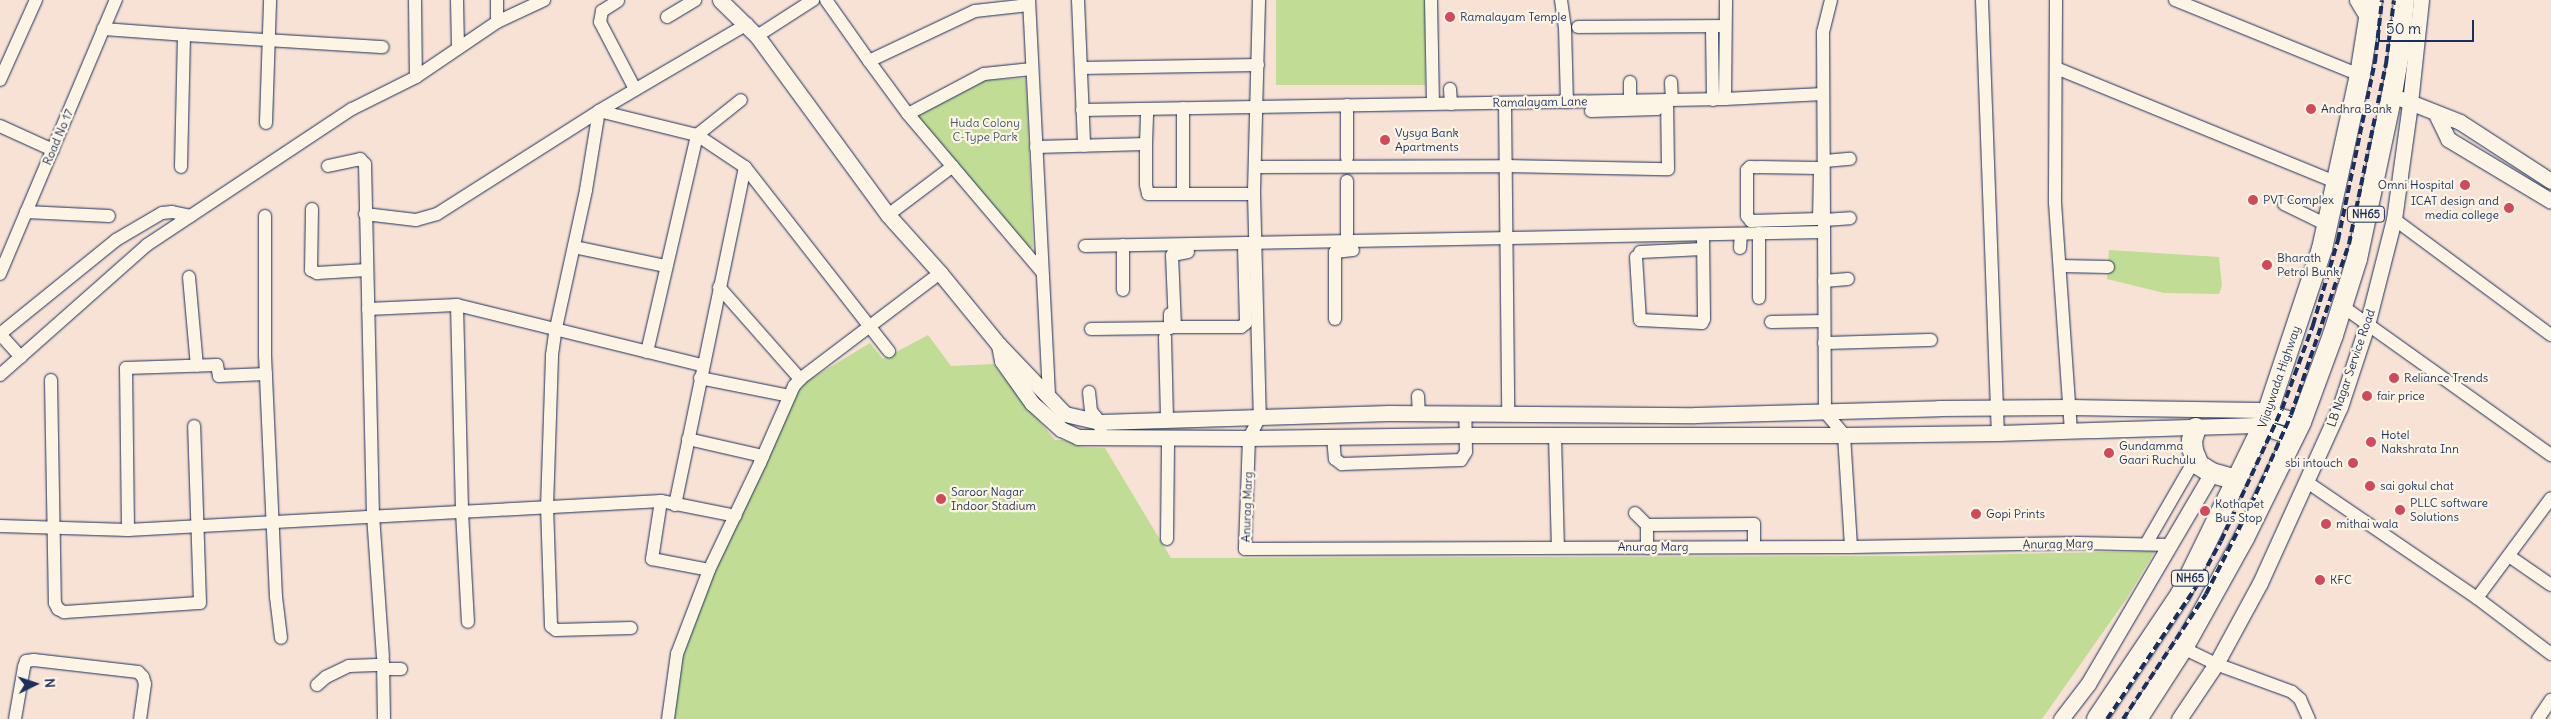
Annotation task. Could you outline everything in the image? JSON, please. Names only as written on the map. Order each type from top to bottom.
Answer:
[{"type":"highway","name":"Vijaywada Highway","points":[[2096,719],[2181,594],[2266,419],[2322,249],[2338,183],[2360,75],[2370,22],[2372,0]]},
{"type":"highway","name":"NH65","points":[[2137,719],[2183,648],[2244,538],[2298,430],[2357,259],[2392,94],[2399,53],[2404,0]]},
{"type":"highway","points":[[2196,428],[2192,440],[2198,466],[2212,473],[2237,480]]},
{"type":"street","points":[[0,80],[36,0]]},
{"type":"street","name":"Road No 17","points":[[0,274],[116,0]]},
{"type":"street","points":[[266,123],[270,0]]},
{"type":"street","points":[[415,0],[416,77]]},
{"type":"street","points":[[457,0],[458,47]]},
{"type":"street","points":[[497,0],[497,22]]},
{"type":"street","points":[[0,376],[147,245],[352,109],[416,77],[497,22],[544,0]]},
{"type":"street","points":[[666,17],[695,0]]},
{"type":"street","points":[[720,0],[747,24],[757,36],[888,215],[940,273],[999,345],[1065,414],[1100,430],[1168,438],[1465,435],[1844,435],[2196,428],[2266,419]]},
{"type":"street","points":[[757,36],[813,0]]},
{"type":"street","points":[[826,0],[908,114],[1041,271]]},
{"type":"street","points":[[1078,0],[1084,146]]},
{"type":"street","points":[[1248,246],[1174,253],[1175,327],[1246,326],[1248,246],[1254,194],[1258,0]]},
{"type":"street","points":[[1431,0],[1433,104]]},
{"type":"street","points":[[1561,0],[1565,27],[1567,102]]},
{"type":"street","points":[[1719,100],[1726,0]]},
{"type":"street","points":[[1831,0],[1824,32],[1823,94],[1825,160],[1825,412],[1844,435],[1851,547]]},
{"type":"street","points":[[1982,0],[1998,433]]},
{"type":"street","points":[[2056,0],[2056,203],[2071,430]]},
{"type":"street","points":[[2176,0],[2360,75]]},
{"type":"street","points":[[2357,0],[2370,22]]},
{"type":"street","name":"LB Nagar Service Road","points":[[2179,719],[2216,664],[2260,583],[2308,482],[2340,407],[2367,325],[2394,219],[2410,103],[2421,0]]},
{"type":"street","points":[[618,1],[602,11],[600,22],[635,89]]},
{"type":"street","points":[[869,61],[975,11],[1029,2],[1048,398]]},
{"type":"street","points":[[365,214],[416,220],[429,218],[635,89],[747,24]]},
{"type":"street","points":[[1578,27],[1725,26]]},
{"type":"street","points":[[1712,27],[1719,100]]},
{"type":"street","points":[[104,29],[268,42],[383,47]]},
{"type":"street","points":[[181,167],[184,35]]},
{"type":"street","points":[[1081,68],[1258,65]]},
{"type":"street","points":[[2056,68],[2338,183]]},
{"type":"street","points":[[908,114],[984,74],[1032,69]]},
{"type":"street","points":[[1630,82],[1633,104]]},
{"type":"street","points":[[1255,166],[1505,166],[1668,169],[1671,82]]},
{"type":"street","points":[[1450,89],[1451,104]]},
{"type":"street","name":"Ramalayam Lane","points":[[1082,110],[1567,102],[1611,106],[1823,94]]},
{"type":"street","points":[[2392,94],[2436,114],[2460,122],[2551,181]]},
{"type":"street","points":[[647,352],[697,135],[741,100]]},
{"type":"street","points":[[1505,103],[1508,412]]},
{"type":"street","points":[[1347,105],[1347,158]]},
{"type":"street","points":[[1591,111],[1611,106]]},
{"type":"street","points":[[1183,108],[1183,194]]},
{"type":"street","points":[[1147,109],[1146,185],[1148,194],[1254,194]]},
{"type":"street","points":[[599,111],[697,135],[745,167],[889,351]]},
{"type":"street","points":[[599,111],[552,355],[547,507],[551,626],[556,630],[631,628]]},
{"type":"street","points":[[2436,114],[2448,139],[2551,201]]},
{"type":"street","points":[[0,126],[53,150]]},
{"type":"street","points":[[1036,147],[1146,144]]},
{"type":"street","points":[[1825,160],[1850,159]]},
{"type":"street","points":[[328,166],[363,160],[365,164],[373,515],[383,663],[384,719]]},
{"type":"street","points":[[888,215],[953,166]]},
{"type":"street","points":[[674,505],[745,167]]},
{"type":"street","points":[[1750,167],[1818,168],[1820,172],[1819,219],[1795,227],[1752,222],[1748,219],[1748,170],[1750,167]]},
{"type":"street","points":[[1347,181],[1347,242]]},
{"type":"street","points":[[2284,204],[2328,225]]},
{"type":"street","points":[[312,209],[311,270],[317,273],[366,270]]},
{"type":"street","points":[[26,212],[109,216]]},
{"type":"street","points":[[21,357],[0,334],[69,276],[116,240],[162,213],[172,212],[191,216]]},
{"type":"street","points":[[265,216],[266,374],[276,597],[281,638]]},
{"type":"street","points":[[1335,319],[1335,252],[1380,247],[1506,239],[1759,233],[1795,227],[1824,226],[1850,218]]},
{"type":"street","points":[[2394,219],[2551,336]]},
{"type":"street","points":[[1759,233],[1759,298]]},
{"type":"street","points":[[1740,234],[1740,248]]},
{"type":"street","points":[[1647,235],[1641,253],[1640,320],[1701,323],[1704,319],[1703,235]]},
{"type":"street","points":[[1085,246],[1248,246],[1347,242],[1380,247]]},
{"type":"street","points":[[1091,328],[1170,328],[1169,245]]},
{"type":"street","points":[[1123,246],[1123,290]]},
{"type":"street","points":[[1248,246],[1260,417],[1250,438]]},
{"type":"street","points":[[574,247],[666,266]]},
{"type":"street","points":[[1641,253],[1703,249]]},
{"type":"street","points":[[2060,266],[2108,267]]},
{"type":"street","points":[[668,719],[677,654],[709,570],[736,516],[790,396],[800,379],[940,273]]},
{"type":"street","points":[[190,277],[197,366]]},
{"type":"street","points":[[1824,281],[1848,279]]},
{"type":"street","points":[[719,287],[800,379]]},
{"type":"street","points":[[368,309],[457,305],[702,365]]},
{"type":"street","points":[[457,305],[462,512],[468,622]]},
{"type":"street","points":[[2342,306],[2551,455]]},
{"type":"street","points":[[1771,322],[1824,321]]},
{"type":"street","points":[[1165,337],[1167,419]]},
{"type":"street","points":[[1824,344],[1931,340]]},
{"type":"street","points":[[999,345],[1002,361],[1017,385],[1048,420],[1078,437],[1100,430],[1167,419],[1419,413],[1641,414],[2070,407],[2160,408],[2266,419],[2298,430]]},
{"type":"street","points":[[128,530],[126,368],[217,365],[218,376],[266,374]]},
{"type":"street","points":[[700,378],[790,396]]},
{"type":"street","points":[[51,380],[55,603],[58,609],[71,612],[200,603],[194,426]]},
{"type":"street","points":[[1090,392],[1091,411],[1100,430]]},
{"type":"street","points":[[1418,396],[1419,413]]},
{"type":"street","points":[[2158,429],[2160,408]]},
{"type":"street","points":[[1333,437],[1335,459],[1346,465],[1461,460],[1466,452],[1465,413]]},
{"type":"street","points":[[1640,436],[1641,414]]},
{"type":"street","points":[[1555,436],[1558,547]]},
{"type":"street","points":[[1167,539],[1168,438]]},
{"type":"street","name":"Anurag Marg","points":[[1250,438],[1245,549],[2171,545]]},
{"type":"street","points":[[688,439],[763,456]]},
{"type":"street","points":[[2146,544],[2195,459]]},
{"type":"street","points":[[2061,719],[2088,684],[2212,473]]},
{"type":"street","points":[[2308,482],[2478,598],[2551,654]]},
{"type":"street","points":[[2478,598],[2551,498]]},
{"type":"street","points":[[661,502],[652,558],[709,570]]},
{"type":"street","points":[[0,526],[128,530],[373,515],[661,502],[736,516]]},
{"type":"street","points":[[1635,512],[1647,525],[1647,548]]},
{"type":"street","points":[[1647,525],[1754,524],[1754,547]]},
{"type":"street","points":[[2509,556],[2551,586]]},
{"type":"street","points":[[2183,648],[2216,664],[2292,692],[2300,698],[2309,719]]},
{"type":"street","points":[[15,719],[24,667],[26,662],[34,660],[138,672],[143,677],[145,684],[140,719]]},
{"type":"street","points":[[317,685],[326,677],[349,666],[383,663],[401,669]]},
{"type":"street","points":[[2538,719],[2551,700]]},
{"type":"green space","points":[[1276,0],[1425,0],[1425,85],[1276,85]]},
{"type":"green space","name":"Huda Colony C-Type Park","points":[[1026,78],[1033,247],[1026,249],[918,116],[986,80]]},
{"type":"green space","points":[[2109,250],[2219,257],[2222,286],[2219,294],[2164,293],[2107,279]]},
{"type":"green space","name":"Saroor Nagar Indoor Stadium","points":[[928,335],[951,366],[993,364],[1055,440],[1063,440],[1083,447],[1105,448],[1171,558],[1911,556],[2155,551],[2127,598],[2042,719],[672,719],[680,656],[713,571],[794,397],[807,381],[870,343],[883,359]]},
{"type":"railway","points":[[2107,719],[2196,587],[2221,541],[2282,409],[2313,325],[2338,240],[2375,62],[2382,0]]},
{"type":"railway","points":[[2123,719],[2206,594],[2251,505],[2291,415],[2349,244],[2386,64],[2394,0]]},
{"type":"place","name":"Ramalayam Temple","points":[[1450,17]]},
{"type":"place","name":"Andhra Bank","points":[[2311,109]]},
{"type":"place","name":"Vysya Bank Apartments","points":[[1385,140]]},
{"type":"place","name":"Omni Hospital","points":[[2465,185]]},
{"type":"place","name":"PVT Complex","points":[[2253,200]]},
{"type":"place","name":"ICAT design and media college","points":[[2509,208]]},
{"type":"place","name":"Bharath Petrol Bunk","points":[[2267,265]]},
{"type":"place","name":"Reliance Trends","points":[[2394,378]]},
{"type":"place","name":"fair price","points":[[2367,396]]},
{"type":"place","name":"Hotel Nakshrata Inn","points":[[2371,442]]},
{"type":"place","name":"Gundamma Gaari Ruchulu","points":[[2109,453]]},
{"type":"place","name":"sbi intouch","points":[[2353,463]]},
{"type":"place","name":"sai gokul chat","points":[[2370,486]]},
{"type":"place","name":"Saroor Nagar Indoor Stadium","points":[[941,499]]},
{"type":"place","name":"PLLC software Solutions","points":[[2400,510]]},
{"type":"place","name":"Kothapet Bus Stop","points":[[2205,511]]},
{"type":"place","name":"Gopi Prints","points":[[1976,514]]},
{"type":"place","name":"mithai wala","points":[[2326,524]]},
{"type":"place","name":"KFC","points":[[2320,580]]}]
